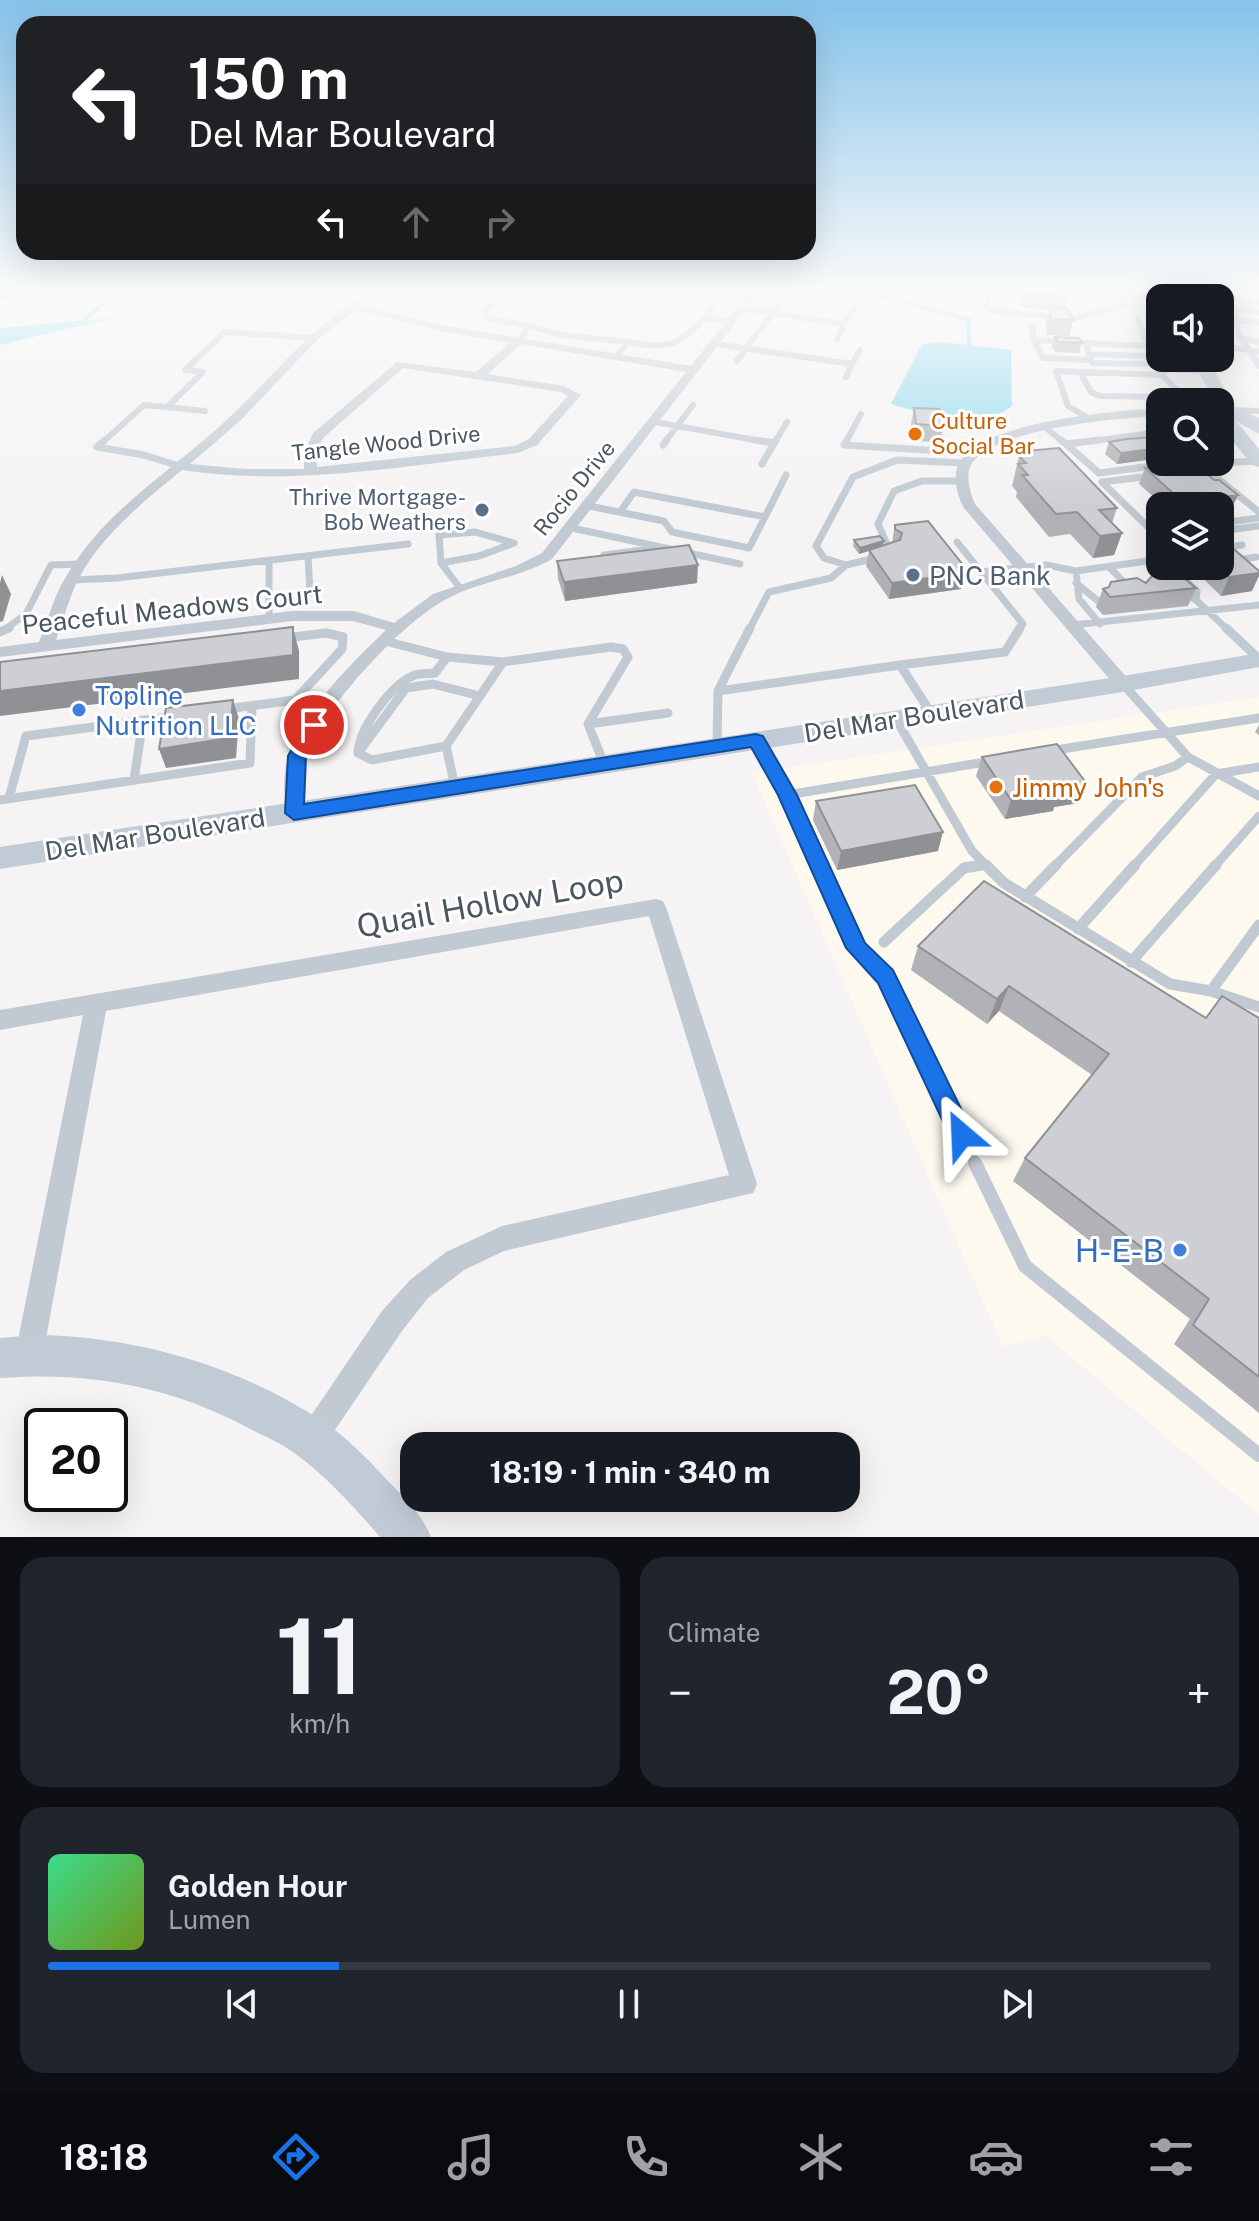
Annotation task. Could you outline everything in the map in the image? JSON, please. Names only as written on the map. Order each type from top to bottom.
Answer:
[{"type":"main road","points":[[1234,414],[1253,422],[1259,429]]},
{"type":"main road","points":[[1234,431],[1259,461]]},
{"type":"main road","name":"Del Mar Boulevard","points":[[0,858],[1123,684],[1259,659]]},
{"type":"main road","points":[[15,1357],[98,1356],[171,1372],[232,1396],[312,1439],[372,1493],[409,1537]]},
{"type":"street","points":[[46,646],[72,580],[113,524],[228,426],[290,362]]},
{"type":"street","points":[[311,472],[310,453],[317,436],[401,364],[480,375],[495,362]]},
{"type":"street","points":[[645,362],[695,370]]},
{"type":"street","name":"Rocio Drive","points":[[294,813],[294,769],[304,740],[336,697],[396,628],[423,606],[460,588],[536,564],[559,545],[701,362]]},
{"type":"street","name":"Tangle Wood Drive","points":[[179,466],[249,475],[311,472],[518,449],[533,442],[575,395],[564,389],[480,375]]},
{"type":"street","points":[[1123,684],[969,505],[962,481],[970,458],[991,442],[1090,419],[1146,412]]},
{"type":"street","name":"Peaceful Meadows Court","points":[[0,652],[225,629],[269,618],[354,616],[396,628]]},
{"type":"street","name":"Quail Hollow Loop","points":[[0,1020],[656,907],[744,1184],[502,1239],[455,1261],[419,1289],[392,1321],[312,1439]]},
{"type":"street","points":[[15,1357],[96,1003]]},
{"type":"lane","points":[[167,407],[203,372],[185,370],[194,362]]},
{"type":"lane","points":[[837,362],[852,364],[846,377]]},
{"type":"lane","points":[[1092,362],[1146,364]]},
{"type":"lane","points":[[1090,419],[1068,406],[1056,371],[1146,372]]},
{"type":"lane","points":[[1080,372],[1087,387],[1100,396],[1177,397],[1176,389],[1165,372]]},
{"type":"lane","points":[[179,466],[144,455],[97,447],[144,405],[205,411]]},
{"type":"lane","points":[[663,445],[693,405]]},
{"type":"lane","points":[[1234,410],[1259,411]]},
{"type":"lane","points":[[861,414],[844,445],[970,458]]},
{"type":"lane","points":[[655,422],[774,443]]},
{"type":"lane","points":[[762,464],[787,422]]},
{"type":"lane","points":[[1046,428],[1099,473],[1146,467]]},
{"type":"lane","points":[[1066,444],[1146,434]]},
{"type":"lane","points":[[846,565],[829,562],[819,555],[816,546],[853,477],[876,465],[897,460],[970,458]]},
{"type":"lane","points":[[1234,462],[1259,461]]},
{"type":"lane","points":[[589,506],[664,521],[672,532],[749,548],[786,475]]},
{"type":"lane","points":[[1146,525],[1102,482],[1153,476]]},
{"type":"lane","points":[[1214,476],[1259,515]]},
{"type":"lane","points":[[886,542],[878,524],[894,491],[922,481],[962,481]]},
{"type":"lane","points":[[620,512],[634,492],[765,517]]},
{"type":"lane","points":[[1234,520],[1259,515]]},
{"type":"lane","points":[[572,528],[740,564]]},
{"type":"lane","points":[[1234,530],[1257,528]]},
{"type":"lane","points":[[441,563],[479,556],[514,543],[475,532],[439,535],[441,563],[460,588]]},
{"type":"lane","points":[[718,691],[1005,652],[1023,624],[957,542]]},
{"type":"lane","points":[[72,580],[117,578],[408,544]]},
{"type":"lane","points":[[1234,544],[1242,545]]},
{"type":"lane","points":[[591,557],[663,547]]},
{"type":"lane","points":[[717,746],[718,691],[769,592],[831,578],[846,565],[893,551]]},
{"type":"lane","points":[[1234,551],[1244,559],[1254,561]]},
{"type":"lane","points":[[308,556],[310,593]]},
{"type":"lane","points":[[269,560],[269,618]]},
{"type":"lane","points":[[980,572],[1046,565],[1076,571],[1147,561],[1196,600],[1259,659]]},
{"type":"lane","points":[[0,632],[18,625],[26,615],[51,565],[81,564]]},
{"type":"lane","points":[[1109,567],[1138,595]]},
{"type":"lane","points":[[1076,571],[1079,599],[1100,624]]},
{"type":"lane","points":[[1185,580],[1197,591],[1196,600]]},
{"type":"lane","points":[[1076,583],[1098,601]]},
{"type":"lane","points":[[1070,625],[1259,605]]},
{"type":"lane","points":[[221,710],[295,700],[342,649],[343,637],[326,633],[268,640]]},
{"type":"lane","points":[[385,641],[447,657],[503,662],[611,647],[623,649],[628,657],[588,724]]},
{"type":"lane","points":[[358,753],[359,736],[399,684],[416,675],[435,673],[447,657]]},
{"type":"lane","points":[[358,753],[372,760],[446,746],[503,662]]},
{"type":"lane","points":[[900,665],[931,713]]},
{"type":"lane","points":[[358,753],[406,688],[416,683],[432,683],[480,696]]},
{"type":"lane","points":[[1123,684],[1188,757],[1259,796]]},
{"type":"lane","points":[[190,714],[26,736],[4,799],[250,763],[252,706]]},
{"type":"lane","points":[[588,724],[668,713]]},
{"type":"lane","points":[[896,718],[983,865],[1025,897],[1170,984],[1211,991],[1259,1007]]},
{"type":"lane","points":[[1031,754],[1259,718]]},
{"type":"lane","points":[[134,780],[143,720]]},
{"type":"lane","points":[[588,724],[604,764]]},
{"type":"lane","points":[[756,740],[787,795],[857,948],[886,977],[1025,1266],[1259,1455]]},
{"type":"lane","points":[[446,746],[455,787]]},
{"type":"lane","points":[[1025,897],[1142,777],[1175,766],[1188,757]]},
{"type":"lane","points":[[787,795],[1001,759]]},
{"type":"lane","points":[[1078,929],[1216,774],[1259,767]]},
{"type":"lane","points":[[1131,962],[1259,816]]},
{"type":"lane","points":[[884,942],[964,868],[983,865]]},
{"type":"lane","points":[[1211,991],[1259,925]]},
{"type":"shaded area","points":[[1259,697],[1259,1515],[1046,1336],[1003,1347],[752,773]]},
{"type":"water","points":[[913,362],[1011,362],[1012,406],[999,414],[985,418],[953,418],[891,404]]},
{"type":"building","points":[[914,408],[939,409],[944,426],[916,424]]},
{"type":"building","points":[[1146,438],[1146,450],[1121,453],[1109,442]]},
{"type":"building","points":[[1059,448],[1117,508],[1099,510],[1122,533],[1100,536],[1077,512],[1056,514],[1022,475],[1028,475],[1018,464],[1026,463],[1019,456],[1028,455],[1025,451]]},
{"type":"building","points":[[1154,476],[1209,476],[1219,480],[1238,495],[1234,496],[1234,492],[1172,492]]},
{"type":"building","points":[[928,521],[963,565],[959,566],[965,573],[892,583],[869,550],[900,540],[902,533],[895,529],[895,525]]},
{"type":"building","points":[[880,536],[884,541],[860,548],[854,540]]},
{"type":"building","points":[[689,545],[698,565],[564,582],[557,561]]},
{"type":"building","points":[[1234,549],[1259,571],[1234,576]]},
{"type":"building","points":[[1137,578],[1146,583],[1149,580],[1186,580],[1196,588],[1110,597],[1103,589],[1109,587],[1111,582]]},
{"type":"building","points":[[293,627],[293,655],[0,691],[0,662]]},
{"type":"building","points":[[233,700],[229,738],[159,749],[166,708]]},
{"type":"building","points":[[1057,744],[1087,784],[1011,800],[982,757]]},
{"type":"building","points":[[915,785],[943,832],[841,851],[816,801]]},
{"type":"building","name":"H-E-B","points":[[984,881],[1206,1018],[1222,996],[1259,1018],[1259,1377],[1193,1325],[1209,1299],[1025,1158],[1109,1054],[1009,986],[997,999],[918,946]]},
{"type":"place","name":"Culture Social Bar","points":[[915,434]]},
{"type":"place","name":"Thrive Mortgage- Bob Weathers","points":[[482,510]]},
{"type":"place","name":"PNC Bank","points":[[913,575]]},
{"type":"place","name":"Topline Nutrition LLC","points":[[79,710]]},
{"type":"place","name":"Jimmy John's","points":[[996,787]]},
{"type":"place","name":"H-E-B","points":[[1180,1250]]},
{"type":"route","points":[[314,725],[304,740],[294,769],[294,813],[756,740],[787,795],[857,948],[886,977],[962,1135]]}]
